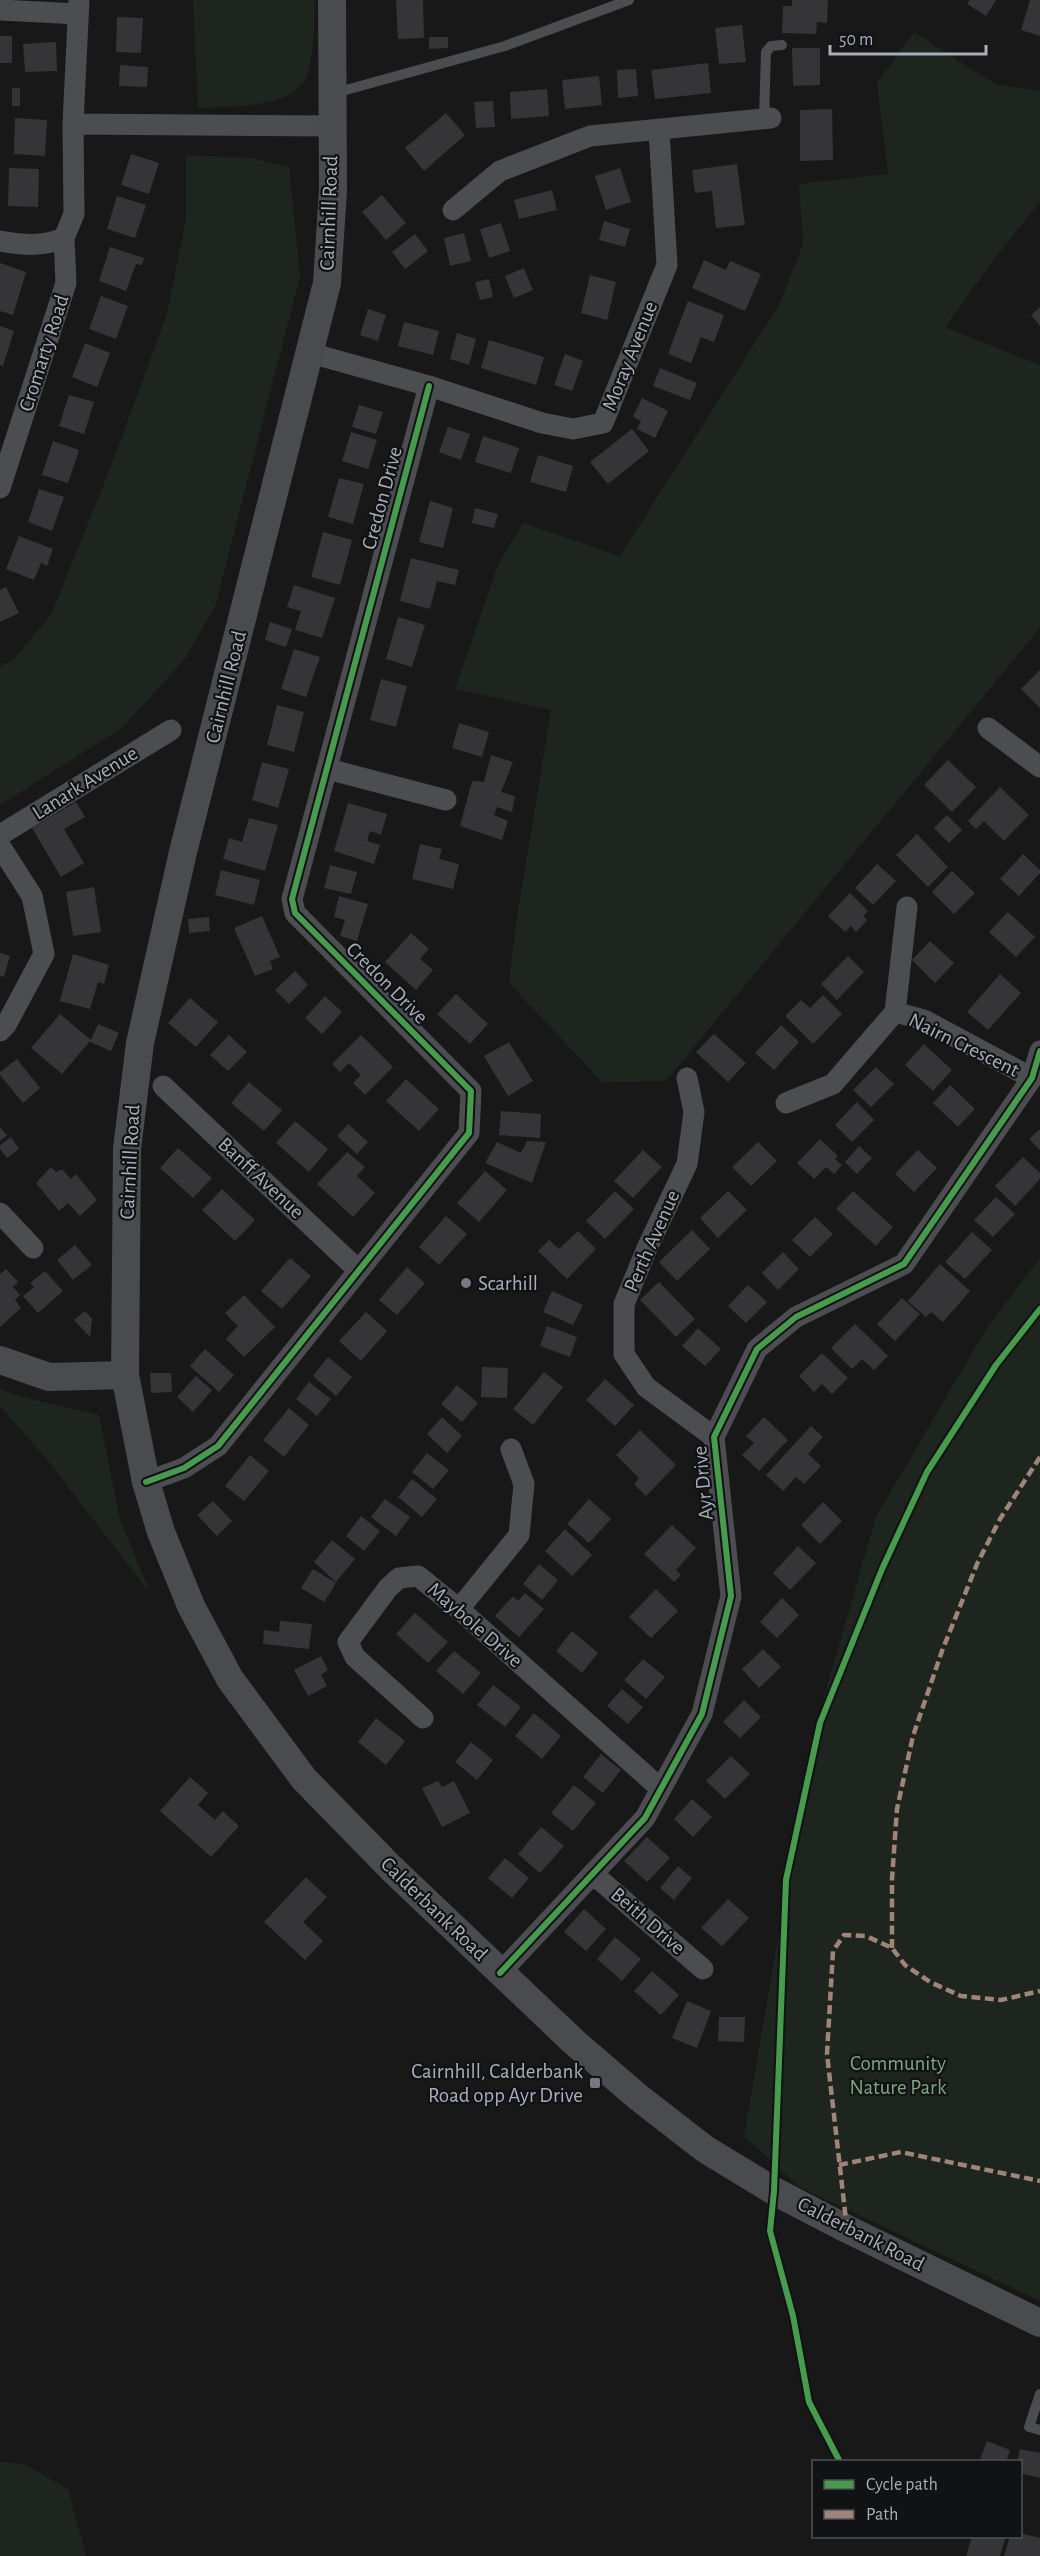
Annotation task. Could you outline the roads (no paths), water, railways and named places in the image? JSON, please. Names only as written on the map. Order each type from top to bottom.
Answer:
[{"type":"main road","name":"Cairnhill Road","points":[[125,1375],[127,1149],[140,1043],[183,852],[327,283],[333,190],[332,0]]},
{"type":"main road","points":[[0,1360],[50,1377],[125,1375]]},
{"type":"main road","name":"Calderbank Road","points":[[125,1375],[146,1482],[161,1532],[190,1606],[230,1679],[304,1779],[391,1868],[500,1973],[638,2097],[705,2150],[774,2191],[847,2229],[1040,2323]]},
{"type":"street","points":[[0,10],[78,7]]},
{"type":"street","name":"Cromarty Road","points":[[0,488],[66,283],[64,238],[74,214],[73,124],[78,7]]},
{"type":"street","points":[[453,210],[500,171],[590,136],[768,118]]},
{"type":"street","points":[[73,124],[332,126]]},
{"type":"street","name":"Moray Avenue","points":[[310,353],[429,386],[542,423],[573,429],[603,423],[667,265],[659,130]]},
{"type":"street","points":[[0,242],[46,245],[64,238]]},
{"type":"street","name":"Credon Drive","points":[[146,1482],[184,1467],[218,1446],[469,1133],[471,1091],[295,913],[292,899],[429,386]]},
{"type":"street","points":[[988,728],[1040,767]]},
{"type":"street","name":"Lanark Avenue","points":[[0,835],[171,730]]},
{"type":"street","points":[[328,769],[446,800]]},
{"type":"street","points":[[0,846],[32,896],[44,954],[6,1025],[0,1031]]},
{"type":"street","name":"Nairn Crescent","points":[[786,1103],[833,1084],[896,1012],[907,907]]},
{"type":"street","name":"Nairn Crescent","points":[[896,1012],[924,1020],[1032,1078]]},
{"type":"street","name":"Ayr Drive","points":[[500,1973],[645,1818],[702,1714],[731,1596],[714,1437],[757,1349],[796,1317],[904,1264],[1032,1078],[1040,1051]]},
{"type":"street","name":"Perth Avenue","points":[[687,1078],[694,1112],[687,1164],[648,1246],[624,1304],[624,1353],[646,1388],[714,1437]]},
{"type":"street","name":"Banff Avenue","points":[[163,1086],[358,1270]]},
{"type":"street","points":[[0,1213],[33,1248]]},
{"type":"street","points":[[459,1609],[519,1535],[524,1484],[511,1449]]},
{"type":"street","name":"Maybole Drive","points":[[423,1718],[355,1657],[348,1642],[388,1588],[399,1578],[417,1576],[459,1609],[661,1789]]},
{"type":"street","name":"Beith Drive","points":[[593,1874],[703,1969]]},
{"type":"lane","points":[[333,94],[505,46],[629,0]]},
{"type":"lane","points":[[768,118],[766,51],[771,46],[782,45]]},
{"type":"lane","points":[[1040,2394],[1029,2427],[1040,2430]]},
{"type":"place","name":"Scarhill","points":[[466,1283]]},
{"type":"place","name":"Cairnhill, Calderbank Road opp Ayr Drive","points":[[595,2083]]},
{"type":"park label","name":"Community Nature Park","points":[[898,2075]]}]
